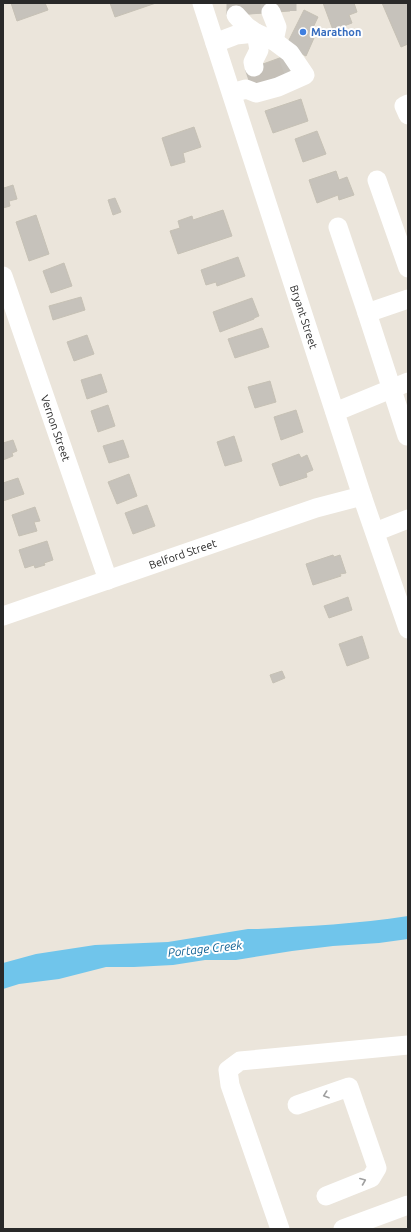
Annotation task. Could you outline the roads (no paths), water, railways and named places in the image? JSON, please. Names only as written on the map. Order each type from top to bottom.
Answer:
[{"type":"street","name":"Bryant Street","points":[[202,3],[362,496],[408,629]]},
{"type":"street","points":[[215,43],[236,35],[262,33],[290,53],[304,75],[256,93],[246,89],[232,93]]},
{"type":"street","points":[[408,104],[404,106],[408,115]]},
{"type":"street","points":[[377,180],[408,268]]},
{"type":"street","points":[[338,227],[368,313],[400,385],[407,436],[408,435]]},
{"type":"street","name":"Vernon Street","points":[[3,276],[108,580]]},
{"type":"street","points":[[368,313],[408,299]]},
{"type":"street","points":[[335,412],[400,385]]},
{"type":"street","name":"Belford Street","points":[[3,616],[316,508],[362,496]]},
{"type":"street","points":[[375,532],[408,519]]},
{"type":"street","points":[[280,1229],[230,1085],[228,1070],[240,1061],[408,1045]]},
{"type":"street","points":[[297,1105],[349,1087],[377,1168],[371,1178],[326,1196]]},
{"type":"street","points":[[343,1229],[408,1205]]},
{"type":"water","name":"Portage Creek","points":[[408,916],[408,939],[292,951],[236,960],[205,960],[173,965],[106,967],[59,979],[19,984],[3,989],[3,963],[36,954],[95,945],[168,942],[248,929],[370,921]]},
{"type":"tunnel","points":[[236,3],[236,15]]},
{"type":"tunnel","points":[[251,3],[252,14]]},
{"type":"tunnel","points":[[287,3],[287,11]]},
{"type":"tunnel","points":[[270,62],[277,82]]},
{"type":"tunnel","points":[[254,67],[261,88]]},
{"type":"place","name":"Marathon","points":[[303,32]]}]
